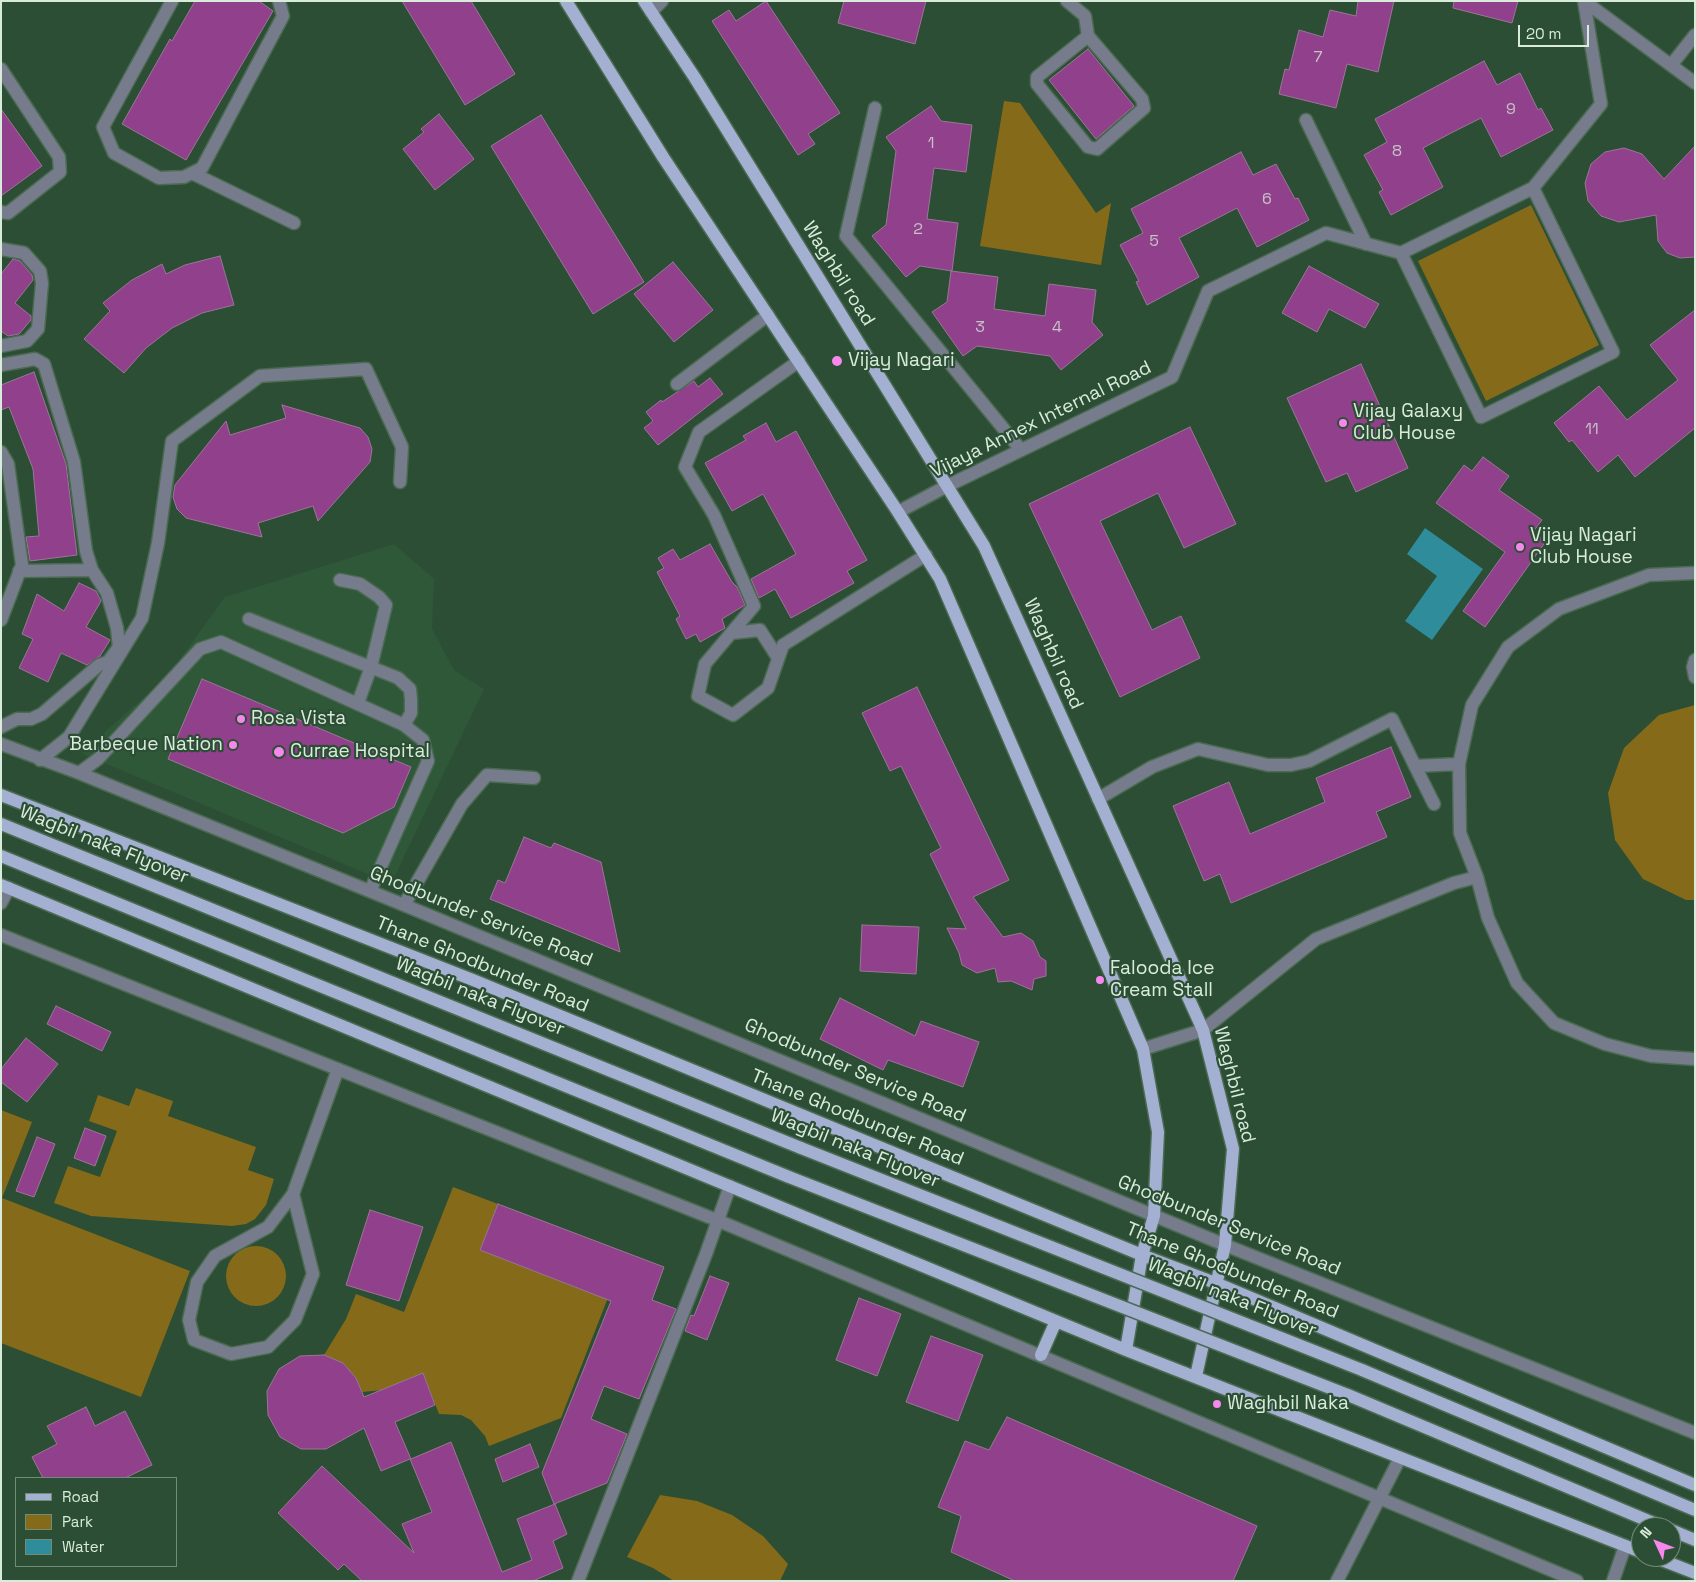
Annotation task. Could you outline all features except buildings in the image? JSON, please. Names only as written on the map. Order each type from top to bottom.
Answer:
[{"type":"main road","points":[[566,1],[662,157],[898,512],[940,579],[1143,1049],[1158,1132],[1154,1216],[1142,1255],[1126,1350]]},
{"type":"main road","name":"Waghbil road","points":[[648,6],[695,78],[984,546],[1203,1030],[1233,1149],[1225,1245],[1218,1284],[1196,1376]]},
{"type":"main road","name":"Thane Ghodbunder Road","points":[[1,795],[473,980],[1142,1255],[1218,1284],[1695,1485]]},
{"type":"main road","name":"Wagbil naka Flyover","points":[[1,824],[783,1140],[1362,1370],[1695,1510]]},
{"type":"main road","points":[[1,856],[789,1177],[1348,1395],[1639,1517]]},
{"type":"main road","points":[[5,886],[1126,1350],[1631,1548]]},
{"type":"main road","points":[[1041,1355],[1056,1321]]},
{"type":"main road","points":[[1681,1534],[1695,1540]]},
{"type":"main road","points":[[1680,1567],[1695,1573]]},
{"type":"street","points":[[172,1],[103,127],[114,153],[160,178],[184,177],[202,168],[283,16],[279,1]]},
{"type":"street","points":[[648,6],[662,1]]},
{"type":"street","points":[[1067,1],[1085,16],[1088,36],[1142,98],[1144,108],[1097,149],[1088,147],[1037,84],[1037,77],[1088,36]]},
{"type":"street","points":[[1584,1],[1695,82]]},
{"type":"street","points":[[1533,188],[1613,352],[1481,417],[1401,253],[1533,188],[1602,104],[1584,1]]},
{"type":"street","points":[[1672,64],[1695,35]]},
{"type":"street","points":[[1,69],[59,157],[60,172],[8,213],[1,212]]},
{"type":"street","points":[[875,108],[846,236],[1022,450]]},
{"type":"street","points":[[1306,120],[1366,244]]},
{"type":"street","points":[[192,173],[294,223]]},
{"type":"street","name":"Vijaya Annex Internal Road","points":[[898,512],[947,486],[1172,377],[1208,291],[1326,233],[1401,253]]},
{"type":"street","points":[[1,249],[24,253],[40,271],[42,283],[38,329],[27,342],[1,346]]},
{"type":"street","points":[[677,384],[768,315]]},
{"type":"street","points":[[1,365],[35,359],[44,364],[74,462],[86,551],[92,570],[108,593],[117,628],[119,647],[108,662],[100,665],[42,714],[32,719],[17,719],[1,727]]},
{"type":"street","points":[[798,361],[699,432],[685,467],[714,515],[754,606],[705,664],[698,696],[733,715],[768,688],[783,645],[926,556]]},
{"type":"street","points":[[40,760],[69,737],[142,618],[158,543],[172,441],[260,376],[366,369],[402,447],[400,482]]},
{"type":"street","points":[[1,452],[8,464],[22,564],[1,620]]},
{"type":"street","points":[[19,570],[92,570]]},
{"type":"street","points":[[1695,572],[1649,575],[1560,609],[1508,647],[1472,705],[1458,764],[1460,833],[1477,878],[1488,918],[1517,983],[1554,1023],[1605,1044],[1651,1056],[1695,1058]]},
{"type":"street","points":[[340,580],[360,584],[379,597],[386,605],[371,667],[358,704]]},
{"type":"street","points":[[249,619],[398,678],[410,689],[411,714],[404,725]]},
{"type":"street","points":[[732,634],[760,630],[778,658]]},
{"type":"street","points":[[79,773],[98,759],[200,649],[221,642],[404,725],[423,740],[428,761],[370,891]]},
{"type":"street","points":[[1695,660],[1693,667],[1695,677]]},
{"type":"street","points":[[1098,799],[1152,767],[1198,749],[1268,765],[1291,765],[1309,761],[1392,719],[1434,804]]},
{"type":"street","name":"Ghodbunder Service Road","points":[[1,744],[79,773],[370,891],[1225,1245],[1695,1433]]},
{"type":"street","points":[[1415,766],[1458,764]]},
{"type":"street","points":[[404,905],[462,804],[487,775],[534,778]]},
{"type":"street","points":[[1143,1049],[1203,1030],[1316,939],[1454,883],[1477,878]]},
{"type":"street","points":[[1,903],[5,886]]},
{"type":"street","points":[[1,935],[719,1221],[1577,1581]]},
{"type":"street","points":[[293,1194],[313,1274],[295,1320],[268,1347],[231,1354],[194,1340],[189,1320],[197,1282],[215,1256],[268,1227],[293,1194],[338,1069]]},
{"type":"street","points":[[578,1581],[719,1221],[730,1186]]},
{"type":"street","points":[[1337,1581],[1400,1458]]},
{"type":"street","points":[[1614,1581],[1625,1546]]},
{"type":"shaded area","name":"Rosa Vista","points":[[394,544],[434,579],[432,629],[454,670],[484,689],[391,884],[81,753],[167,677],[225,597]]},
{"type":"green space","points":[[1004,101],[1020,103],[1096,213],[1111,203],[1101,265],[980,246]]},
{"type":"green space","points":[[1531,205],[1599,345],[1486,401],[1418,261]]},
{"type":"green space","points":[[1695,705],[1695,900],[1686,900],[1643,879],[1615,840],[1608,793],[1624,748],[1659,715]]},
{"type":"green space","points":[[136,1088],[173,1101],[168,1116],[256,1147],[248,1170],[274,1179],[266,1205],[255,1219],[246,1224],[232,1226],[91,1216],[54,1203],[68,1166],[100,1177],[117,1131],[89,1121],[98,1095],[129,1106]]},
{"type":"green space","points":[[1,1110],[32,1122],[2,1198],[190,1271],[141,1397],[1,1343]]},
{"type":"green space","points":[[453,1187],[498,1204],[480,1250],[590,1293],[625,1254],[561,1418],[489,1446],[485,1436],[471,1420],[461,1415],[439,1414],[423,1373],[383,1390],[362,1392],[356,1378],[343,1363],[324,1355],[346,1319],[356,1294],[404,1312]]},
{"type":"green space","points":[[256,1246],[272,1251],[277,1255],[281,1260],[286,1276],[281,1292],[277,1297],[272,1301],[256,1306],[240,1301],[235,1297],[231,1292],[226,1276],[231,1260],[235,1255],[240,1251]]},
{"type":"green space","points":[[660,1495],[697,1501],[732,1515],[763,1536],[788,1564],[780,1581],[674,1581],[653,1568],[627,1557]]},
{"type":"water","points":[[1425,528],[1483,569],[1432,640],[1405,621],[1437,576],[1407,554]]},
{"type":"place","name":"Vijay Nagari","points":[[837,361]]},
{"type":"place","name":"Vijay Galaxy Club House","points":[[1343,423]]},
{"type":"place","name":"Vijay Nagari Club House","points":[[1520,547]]},
{"type":"place","name":"Rosa Vista","points":[[241,719]]},
{"type":"place","name":"Barbeque Nation","points":[[233,745]]},
{"type":"place","name":"Currae Hospital","points":[[279,752]]},
{"type":"place","name":"Falooda Ice Cream Stall","points":[[1100,980]]},
{"type":"place","name":"Waghbil Naka","points":[[1217,1404]]}]
